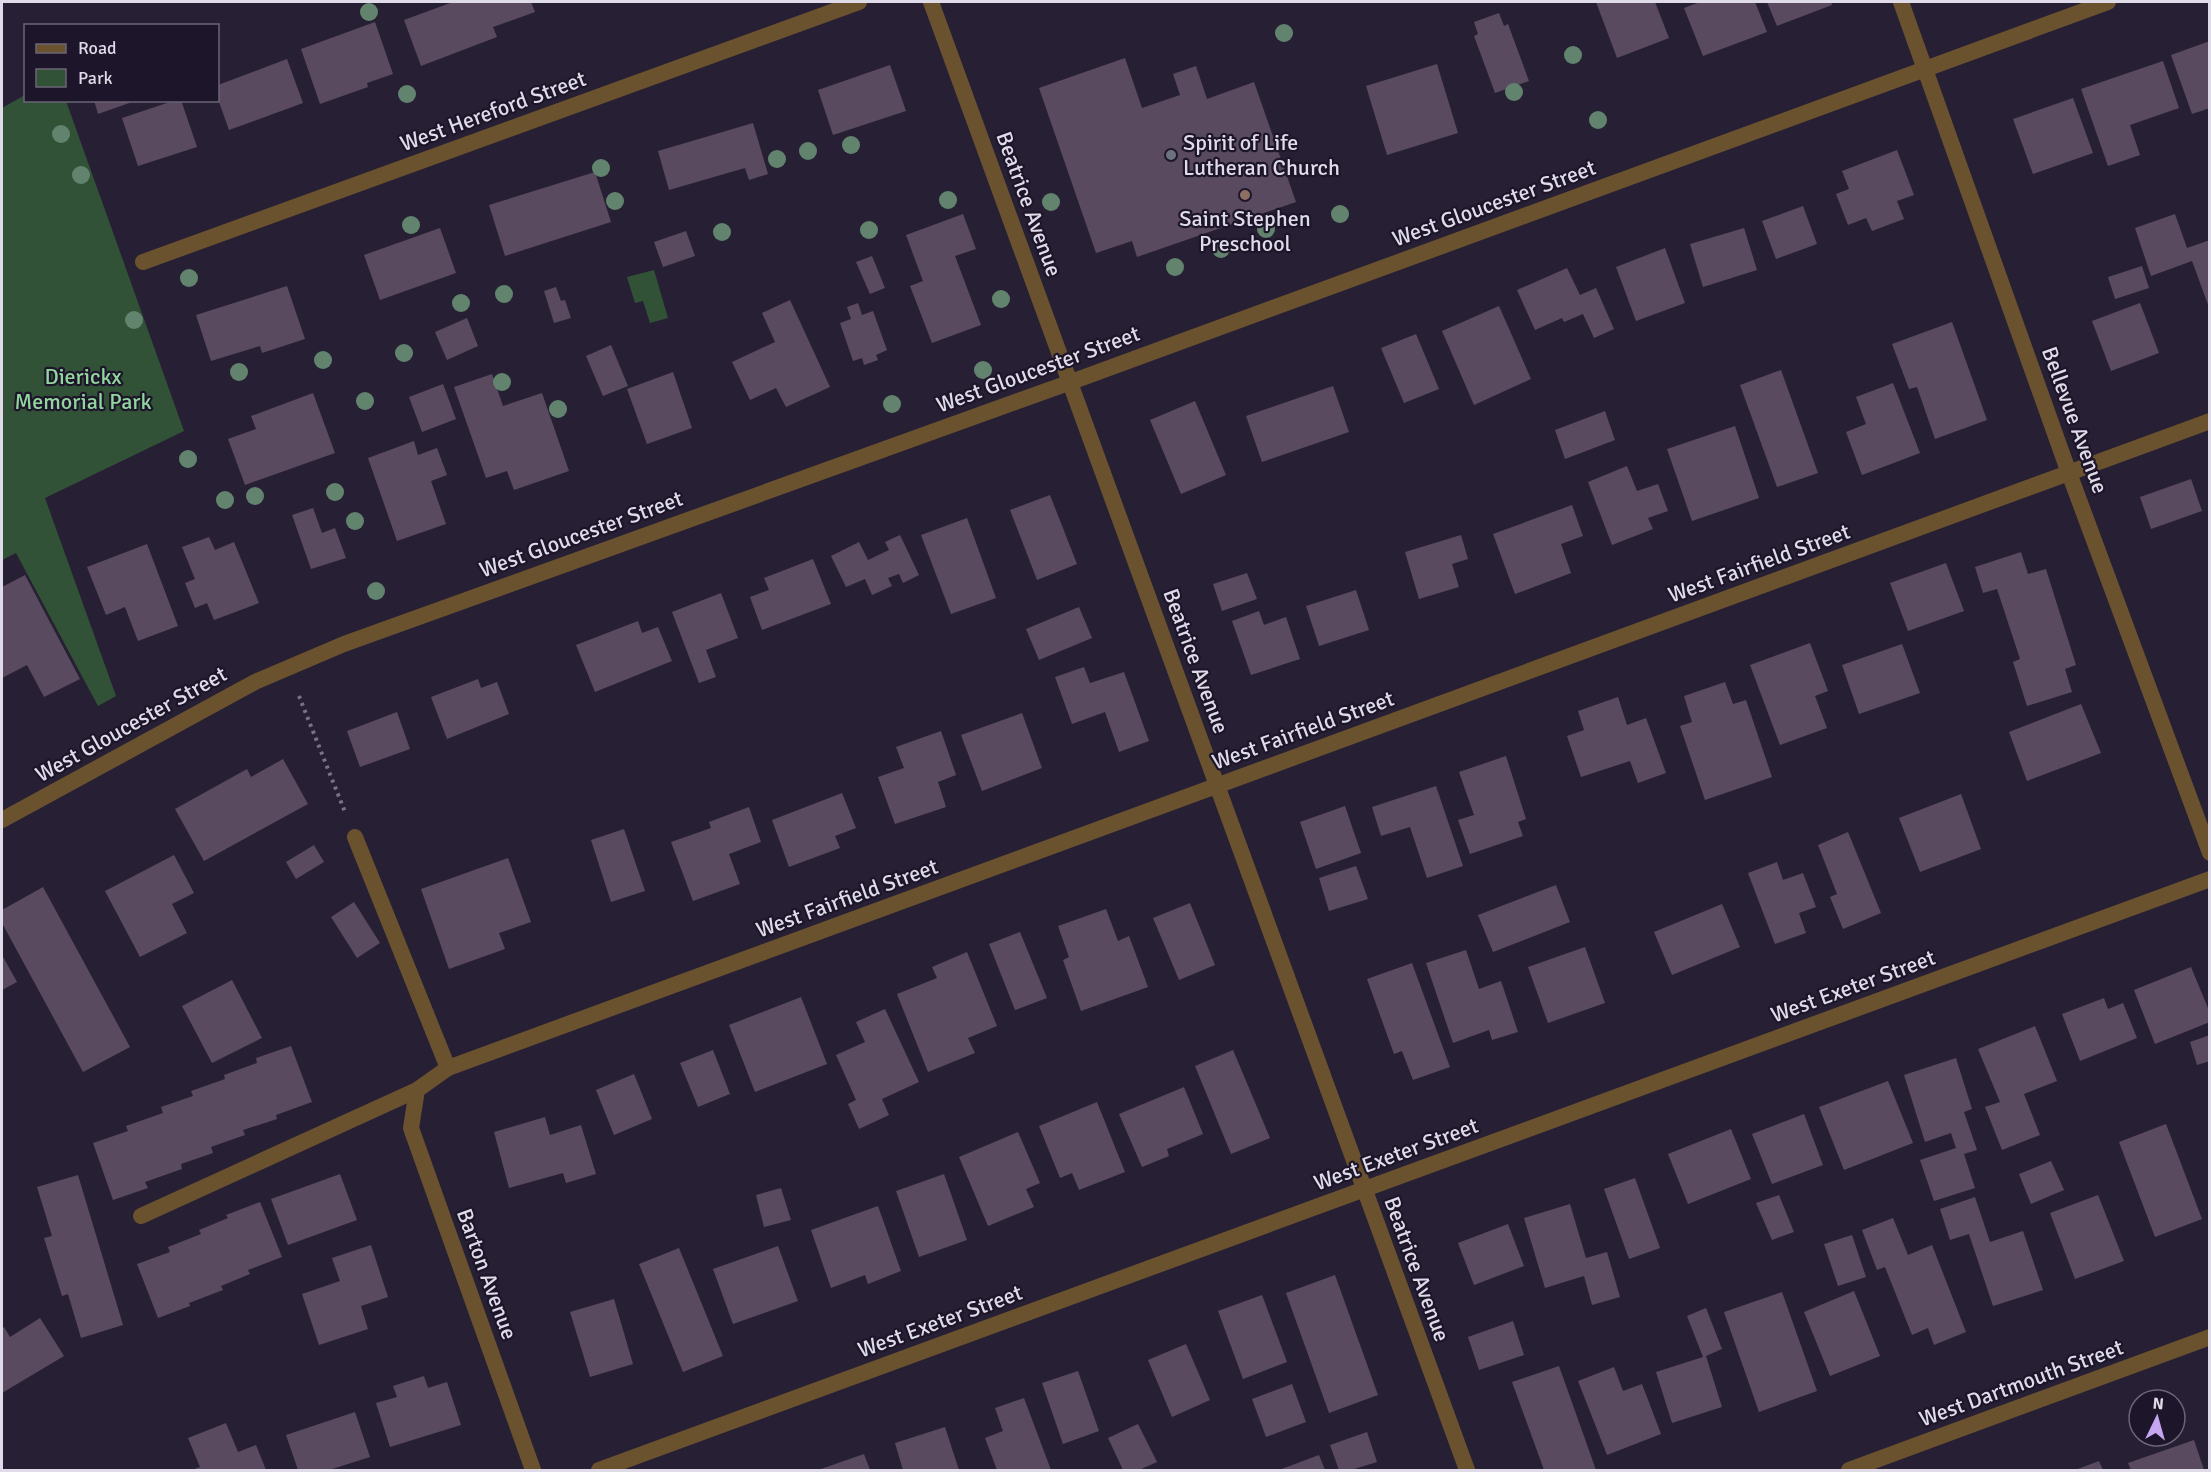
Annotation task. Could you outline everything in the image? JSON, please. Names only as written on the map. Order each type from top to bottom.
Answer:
[{"type":"street","name":"West Hereford Street","points":[[143,262],[859,2]]},
{"type":"street","name":"Beatrice Avenue","points":[[931,2],[1467,1470]]},
{"type":"street","name":"Bellevue Avenue","points":[[1901,2],[2069,473],[2210,853]]},
{"type":"street","name":"West Gloucester Street","points":[[2,820],[228,696],[286,668],[344,644],[1071,382],[2108,2]]},
{"type":"street","name":"West Fairfield Street","points":[[141,1216],[417,1090],[448,1068],[2210,421]]},
{"type":"street","points":[[355,837],[448,1068]]},
{"type":"street","name":"West Exeter Street","points":[[599,1470],[2210,879]]},
{"type":"street","name":"Barton Avenue","points":[[417,1090],[411,1128],[533,1470]]},
{"type":"street","name":"West Dartmouth Street","points":[[1848,1470],[2210,1337]]},
{"type":"path","points":[[298,696],[355,837]]},
{"type":"green space","name":"Dierickx Memorial Park","points":[[24,96],[24,102],[66,102],[184,431],[45,498],[116,696],[98,706],[16,553],[2,560],[2,108]]},
{"type":"green space","points":[[654,270],[668,318],[650,323],[643,301],[635,303],[627,277]]},
{"type":"building","points":[[453,2],[531,2],[535,12],[493,27],[497,37],[421,66],[404,20]]},
{"type":"building","points":[[1596,2],[1655,2],[1669,38],[1617,58]]},
{"type":"building","points":[[1700,2],[1755,2],[1767,32],[1703,56],[1684,8]]},
{"type":"building","points":[[1767,2],[1831,2],[1832,5],[1777,26]]},
{"type":"building","points":[[1499,13],[1504,26],[1508,24],[1529,81],[1495,93],[1474,36],[1478,34],[1474,22]]},
{"type":"building","points":[[375,22],[393,74],[367,83],[368,87],[320,104],[301,49]]},
{"type":"building","points":[[2210,41],[2210,108],[2192,114],[2171,55]]},
{"type":"building","name":"Spirit of Life Lutheran Church","points":[[1125,58],[1142,108],[1180,95],[1173,74],[1196,66],[1207,99],[1254,82],[1296,202],[1137,257],[1132,241],[1096,253],[1039,88]]},
{"type":"building","points":[[287,59],[303,103],[229,130],[219,102],[219,85]]},
{"type":"building","points":[[2163,61],[2179,108],[2130,125],[2140,155],[2108,166],[2081,89]]},
{"type":"building","points":[[1437,64],[1458,133],[1387,155],[1366,86]]},
{"type":"building","points":[[890,65],[906,111],[833,135],[818,90]]},
{"type":"building","points":[[2073,98],[2093,153],[2033,174],[2013,119]]},
{"type":"building","points":[[95,102],[132,102],[98,114]]},
{"type":"building","points":[[170,102],[182,102],[197,147],[138,166],[122,118]]},
{"type":"building","points":[[753,123],[768,174],[749,180],[745,168],[669,190],[658,151]]},
{"type":"building","points":[[1897,150],[1914,195],[1897,201],[1904,219],[1872,231],[1866,218],[1848,225],[1836,194],[1849,189],[1842,171]]},
{"type":"building","points":[[595,172],[611,222],[505,256],[489,205]]},
{"type":"building","points":[[1803,206],[1817,244],[1776,259],[1762,221]]},
{"type":"building","points":[[963,214],[976,249],[955,256],[981,325],[932,343],[910,286],[923,281],[906,235]]},
{"type":"building","points":[[2175,214],[2187,248],[2210,240],[2210,310],[2192,261],[2151,276],[2135,228]]},
{"type":"building","points":[[440,228],[456,273],[380,300],[364,255]]},
{"type":"building","points":[[1744,228],[1757,270],[1703,287],[1690,244]]},
{"type":"building","points":[[686,231],[695,256],[663,267],[654,242]]},
{"type":"building","points":[[1665,248],[1685,303],[1636,321],[1616,267]]},
{"type":"building","points":[[872,256],[885,288],[870,294],[856,262]]},
{"type":"building","points":[[2142,266],[2149,288],[2115,299],[2108,277]]},
{"type":"building","points":[[1567,268],[1580,295],[1596,288],[1614,329],[1594,338],[1583,314],[1564,322],[1562,318],[1535,330],[1517,290]]},
{"type":"building","points":[[287,286],[305,339],[262,353],[260,346],[211,361],[196,315]]},
{"type":"building","points":[[556,287],[561,301],[565,300],[571,318],[554,323],[544,291]]},
{"type":"building","points":[[790,300],[830,387],[786,407],[776,388],[750,400],[732,362],[775,342],[762,313]]},
{"type":"building","points":[[858,303],[862,315],[873,311],[887,350],[876,355],[878,360],[864,365],[862,358],[853,361],[840,323],[851,319],[847,307]]},
{"type":"building","points":[[2140,303],[2159,353],[2111,371],[2092,321]]},
{"type":"building","points":[[1499,306],[1531,379],[1474,405],[1442,331]]},
{"type":"building","points":[[467,318],[478,346],[447,360],[435,332]]},
{"type":"building","points":[[1952,322],[1987,420],[1935,439],[1917,387],[1909,389],[1892,344]]},
{"type":"building","points":[[1416,334],[1439,389],[1404,403],[1381,348]]},
{"type":"building","points":[[611,345],[628,386],[603,396],[586,356]]},
{"type":"building","points":[[1781,370],[1818,473],[1777,487],[1740,385]]},
{"type":"building","points":[[673,372],[692,428],[647,444],[627,389]]},
{"type":"building","points":[[492,374],[503,406],[542,393],[569,471],[514,490],[507,471],[486,478],[454,387]]},
{"type":"building","points":[[1893,383],[1920,453],[1862,475],[1846,432],[1866,424],[1856,397]]},
{"type":"building","points":[[443,384],[456,419],[422,432],[409,397]]},
{"type":"building","points":[[1333,386],[1349,432],[1262,462],[1246,416]]},
{"type":"building","points":[[313,393],[335,453],[245,485],[228,439],[256,429],[251,416]]},
{"type":"building","points":[[1195,401],[1226,475],[1181,494],[1150,420]]},
{"type":"building","points":[[1605,411],[1615,440],[1565,459],[1555,430]]},
{"type":"building","points":[[1735,426],[1759,498],[1692,521],[1667,449]]},
{"type":"building","points":[[414,441],[418,455],[437,448],[447,475],[431,481],[446,524],[397,541],[368,458]]},
{"type":"building","points":[[1627,466],[1637,491],[1658,484],[1668,511],[1648,518],[1653,529],[1612,545],[1588,482]]},
{"type":"building","points":[[2191,479],[2202,511],[2151,529],[2140,497]]},
{"type":"building","points":[[1050,495],[1077,564],[1037,580],[1010,510]]},
{"type":"building","points":[[1572,505],[1583,536],[1561,544],[1571,573],[1515,594],[1493,534]]},
{"type":"building","points":[[313,508],[322,533],[335,528],[346,558],[311,569],[292,515]]},
{"type":"building","points":[[967,518],[996,598],[951,614],[921,535]]},
{"type":"building","points":[[900,535],[919,575],[903,583],[899,574],[888,578],[892,586],[872,595],[865,579],[846,587],[831,556],[859,542],[868,560],[889,550],[885,542]]},
{"type":"building","points":[[1461,535],[1468,559],[1452,564],[1459,587],[1419,599],[1405,552]]},
{"type":"building","points":[[209,537],[215,550],[234,542],[259,603],[214,620],[207,603],[195,608],[185,583],[195,579],[182,547]]},
{"type":"building","points":[[147,544],[178,626],[138,641],[125,607],[106,615],[87,567]]},
{"type":"building","points":[[2021,552],[2028,574],[2046,569],[2076,665],[2065,669],[2072,692],[2027,706],[2013,662],[2020,659],[1997,589],[1983,593],[1975,567]]},
{"type":"building","points":[[813,559],[831,604],[762,630],[750,597],[769,590],[764,578]]},
{"type":"building","points":[[1946,563],[1964,611],[1908,631],[1890,583]]},
{"type":"building","points":[[1247,573],[1257,599],[1222,611],[1213,584]]},
{"type":"building","points":[[25,575],[80,679],[44,697],[27,665],[2,678],[2,587]]},
{"type":"building","points":[[1356,590],[1369,630],[1319,646],[1306,606]]},
{"type":"building","points":[[721,593],[738,638],[706,650],[716,677],[699,683],[672,612]]},
{"type":"building","points":[[1079,607],[1092,638],[1039,660],[1026,629]]},
{"type":"building","points":[[1259,611],[1264,625],[1286,617],[1300,659],[1251,675],[1232,621]]},
{"type":"building","points":[[638,621],[642,633],[658,627],[672,661],[595,692],[576,645]]},
{"type":"building","points":[[1810,643],[1828,691],[1815,696],[1827,728],[1780,745],[1750,665]]},
{"type":"building","points":[[1902,644],[1920,693],[1859,714],[1842,665]]},
{"type":"building","points":[[1084,667],[1090,683],[1124,672],[1149,741],[1119,752],[1105,712],[1072,724],[1055,677]]},
{"type":"building","points":[[478,679],[481,688],[497,682],[509,714],[447,739],[431,697]]},
{"type":"building","points":[[1725,682],[1733,704],[1746,700],[1772,777],[1705,800],[1680,726],[1692,722],[1684,696]]},
{"type":"building","points":[[1618,697],[1627,725],[1646,718],[1666,773],[1638,783],[1630,761],[1581,777],[1567,736],[1584,730],[1578,711]]},
{"type":"building","points":[[2081,704],[2101,753],[2027,781],[2009,732]]},
{"type":"building","points":[[397,712],[410,749],[360,767],[347,731]]},
{"type":"building","points":[[1022,713],[1042,768],[982,791],[961,735]]},
{"type":"building","points":[[941,731],[956,775],[938,782],[946,807],[895,824],[878,777],[904,768],[896,747]]},
{"type":"building","points":[[1506,756],[1526,819],[1518,822],[1523,836],[1470,854],[1458,820],[1474,815],[1459,772]]},
{"type":"building","points":[[283,759],[308,804],[204,861],[175,809],[247,769],[251,777]]},
{"type":"building","points":[[1436,786],[1463,866],[1427,878],[1410,827],[1381,836],[1372,807]]},
{"type":"building","points":[[842,793],[856,828],[835,836],[840,848],[789,867],[772,820]]},
{"type":"building","points":[[1961,794],[1981,849],[1920,872],[1899,818]]},
{"type":"building","points":[[1345,806],[1361,853],[1316,869],[1300,822]]},
{"type":"building","points":[[749,807],[761,842],[729,854],[740,884],[693,901],[671,842],[711,828],[709,822]]},
{"type":"building","points":[[624,829],[645,891],[611,902],[591,840]]},
{"type":"building","points":[[1848,832],[1881,913],[1843,929],[1830,897],[1837,894],[1818,845]]},
{"type":"building","points":[[314,845],[324,862],[296,879],[286,862]]},
{"type":"building","points":[[174,855],[194,893],[172,904],[187,933],[140,957],[105,891]]},
{"type":"building","points":[[508,858],[531,922],[499,933],[505,949],[449,969],[421,889]]},
{"type":"building","points":[[1777,862],[1783,880],[1803,873],[1816,907],[1799,913],[1806,933],[1775,944],[1748,873]]},
{"type":"building","points":[[1356,866],[1368,899],[1329,911],[1319,878]]},
{"type":"building","points":[[1556,885],[1570,922],[1493,952],[1478,915]]},
{"type":"building","points":[[43,887],[130,1047],[83,1072],[2,923],[2,910]]},
{"type":"building","points":[[354,902],[380,943],[357,958],[331,917]]},
{"type":"building","points":[[1190,903],[1215,965],[1179,980],[1153,918]]},
{"type":"building","points":[[1722,904],[1740,947],[1672,975],[1654,932]]},
{"type":"building","points":[[1106,909],[1118,941],[1129,936],[1148,987],[1081,1011],[1063,960],[1069,957],[1058,926]]},
{"type":"building","points":[[1020,932],[1047,998],[1015,1010],[989,944]]},
{"type":"building","points":[[1585,947],[1605,1003],[1548,1023],[1528,967]]},
{"type":"building","points":[[1466,950],[1479,989],[1501,981],[1518,1032],[1492,1040],[1489,1030],[1453,1043],[1426,963]]},
{"type":"building","points":[[967,952],[997,1026],[968,1038],[975,1053],[928,1072],[897,994],[937,978],[932,967]]},
{"type":"building","points":[[2,955],[17,982],[2,990]]},
{"type":"building","points":[[1412,963],[1450,1067],[1413,1080],[1402,1051],[1394,1054],[1367,979]]},
{"type":"building","points":[[2191,967],[2210,1013],[2210,1022],[2155,1044],[2134,990]]},
{"type":"building","points":[[232,980],[262,1038],[212,1063],[182,1006]]},
{"type":"building","points":[[801,997],[827,1064],[755,1092],[729,1025]]},
{"type":"building","points":[[2104,998],[2108,1009],[2123,1003],[2137,1038],[2080,1061],[2062,1014]]},
{"type":"building","points":[[885,1009],[919,1082],[882,1099],[889,1115],[859,1129],[848,1104],[856,1100],[836,1055],[865,1042],[856,1022]]},
{"type":"building","points":[[2035,1026],[2057,1081],[2024,1094],[2040,1135],[2002,1150],[1985,1107],[2000,1102],[1978,1049]]},
{"type":"building","points":[[2210,1035],[2210,1061],[2197,1065],[2190,1042]]},
{"type":"building","points":[[291,1046],[312,1102],[276,1115],[277,1119],[243,1130],[245,1135],[211,1147],[213,1153],[181,1164],[182,1169],[145,1182],[148,1188],[113,1200],[93,1143],[128,1131],[126,1126],[163,1113],[161,1107],[193,1096],[191,1091],[225,1079],[224,1075],[257,1063],[256,1058]]},
{"type":"building","points":[[713,1050],[730,1094],[698,1107],[680,1063]]},
{"type":"building","points":[[1233,1050],[1270,1138],[1231,1154],[1195,1066]]},
{"type":"building","points":[[1956,1058],[1972,1109],[1964,1112],[1977,1150],[1964,1154],[1975,1188],[1934,1201],[1920,1160],[1956,1148],[1951,1133],[1925,1142],[1904,1075]]},
{"type":"building","points":[[634,1074],[652,1119],[614,1135],[596,1090]]},
{"type":"building","points":[[1888,1081],[1913,1143],[1844,1170],[1819,1107]]},
{"type":"building","points":[[1184,1087],[1203,1134],[1167,1149],[1169,1156],[1142,1167],[1119,1114]]},
{"type":"building","points":[[1097,1102],[1125,1172],[1079,1190],[1072,1173],[1060,1178],[1039,1126]]},
{"type":"building","points":[[1804,1114],[1823,1165],[1772,1184],[1752,1134]]},
{"type":"building","points":[[545,1117],[550,1135],[581,1125],[596,1174],[566,1183],[563,1173],[509,1188],[494,1132]]},
{"type":"building","points":[[2166,1124],[2202,1219],[2155,1237],[2119,1142]]},
{"type":"building","points":[[1731,1129],[1751,1179],[1688,1204],[1668,1154]]},
{"type":"building","points":[[1018,1132],[1040,1183],[1026,1189],[1034,1207],[988,1226],[959,1157]]},
{"type":"building","points":[[2051,1161],[2064,1190],[2031,1204],[2019,1174]]},
{"type":"building","points":[[340,1174],[357,1220],[288,1245],[271,1199]]},
{"type":"building","points":[[944,1174],[967,1240],[919,1257],[896,1191]]},
{"type":"building","points":[[78,1175],[123,1325],[81,1338],[68,1294],[62,1296],[44,1238],[52,1236],[37,1187]]},
{"type":"building","points":[[1635,1178],[1660,1248],[1629,1259],[1604,1189]]},
{"type":"building","points":[[781,1188],[791,1220],[764,1227],[756,1195]]},
{"type":"building","points":[[1779,1195],[1794,1232],[1772,1240],[1756,1203]]},
{"type":"building","points":[[2098,1195],[2124,1261],[2075,1279],[2050,1213]]},
{"type":"building","points":[[1975,1197],[1990,1242],[2023,1231],[2043,1290],[1993,1306],[1969,1234],[1950,1240],[1940,1209]]},
{"type":"building","points":[[260,1202],[282,1257],[248,1270],[250,1274],[221,1286],[223,1290],[158,1318],[137,1264],[170,1252],[168,1247],[201,1234],[199,1230],[228,1218],[226,1215]]},
{"type":"building","points":[[1570,1204],[1586,1258],[1607,1252],[1620,1297],[1592,1305],[1584,1276],[1545,1288],[1524,1218]]},
{"type":"building","points":[[878,1206],[901,1271],[868,1284],[865,1275],[831,1288],[811,1230]]},
{"type":"building","points":[[1893,1218],[1908,1255],[1932,1245],[1966,1332],[1934,1345],[1928,1328],[1912,1335],[1885,1267],[1877,1270],[1862,1230]]},
{"type":"building","points":[[1508,1224],[1524,1266],[1474,1285],[1458,1243]]},
{"type":"building","points":[[1852,1235],[1866,1277],[1838,1286],[1824,1244]]},
{"type":"building","points":[[371,1245],[388,1297],[361,1306],[368,1329],[319,1345],[302,1294],[340,1281],[332,1258]]},
{"type":"building","points":[[778,1246],[798,1301],[733,1324],[713,1269]]},
{"type":"building","points":[[679,1248],[723,1356],[683,1372],[639,1264]]},
{"type":"building","points":[[1335,1275],[1378,1395],[1329,1413],[1286,1293]]},
{"type":"building","points":[[1854,1291],[1880,1356],[1830,1376],[1804,1312]]},
{"type":"building","points":[[1782,1292],[1817,1391],[1759,1412],[1724,1312]]},
{"type":"building","points":[[1262,1295],[1287,1362],[1243,1379],[1218,1311]]},
{"type":"building","points":[[614,1299],[633,1364],[590,1377],[570,1312]]},
{"type":"building","points":[[1706,1308],[1722,1349],[1706,1356],[1722,1407],[1672,1423],[1656,1372],[1703,1357],[1687,1316]]},
{"type":"building","points":[[40,1318],[64,1356],[2,1393],[2,1329],[4,1327],[10,1337]]},
{"type":"building","points":[[1513,1321],[1524,1355],[1479,1370],[1468,1337]]},
{"type":"building","points":[[1186,1344],[1210,1400],[1172,1417],[1148,1360]]},
{"type":"building","points":[[1559,1366],[1596,1470],[1544,1470],[1512,1382]]},
{"type":"building","points":[[1614,1367],[1623,1391],[1642,1384],[1661,1434],[1607,1455],[1578,1381]]},
{"type":"building","points":[[1078,1371],[1099,1431],[1063,1444],[1042,1383]]},
{"type":"building","points":[[424,1376],[428,1388],[447,1382],[461,1425],[390,1447],[376,1403],[397,1397],[393,1386]]},
{"type":"building","points":[[1292,1384],[1306,1422],[1266,1437],[1252,1399]]},
{"type":"building","points":[[1024,1398],[1051,1470],[997,1470],[985,1438],[1003,1431],[995,1408]]},
{"type":"building","points":[[355,1412],[370,1457],[329,1470],[298,1470],[286,1435]]},
{"type":"building","points":[[226,1423],[238,1452],[256,1445],[266,1470],[192,1470],[200,1467],[188,1438]]},
{"type":"building","points":[[1138,1424],[1157,1462],[1139,1470],[1123,1470],[1108,1438]]},
{"type":"building","points":[[945,1427],[959,1470],[903,1470],[895,1443]]},
{"type":"building","points":[[1367,1432],[1377,1462],[1351,1470],[1339,1470],[1330,1445]]},
{"type":"building","points":[[2194,1440],[2204,1470],[2131,1470],[2128,1463],[2171,1448],[2187,1448],[2187,1442]]},
{"type":"building","points":[[864,1454],[870,1470],[821,1470],[821,1469]]},
{"type":"building","points":[[1319,1455],[1325,1470],[1279,1470]]},
{"type":"building","points":[[2099,1461],[2103,1470],[2075,1470]]},
{"type":"place","name":"Spirit of Life Lutheran Church","points":[[1171,155]]},
{"type":"place","name":"Saint Stephen Preschool","points":[[1245,195]]}]
